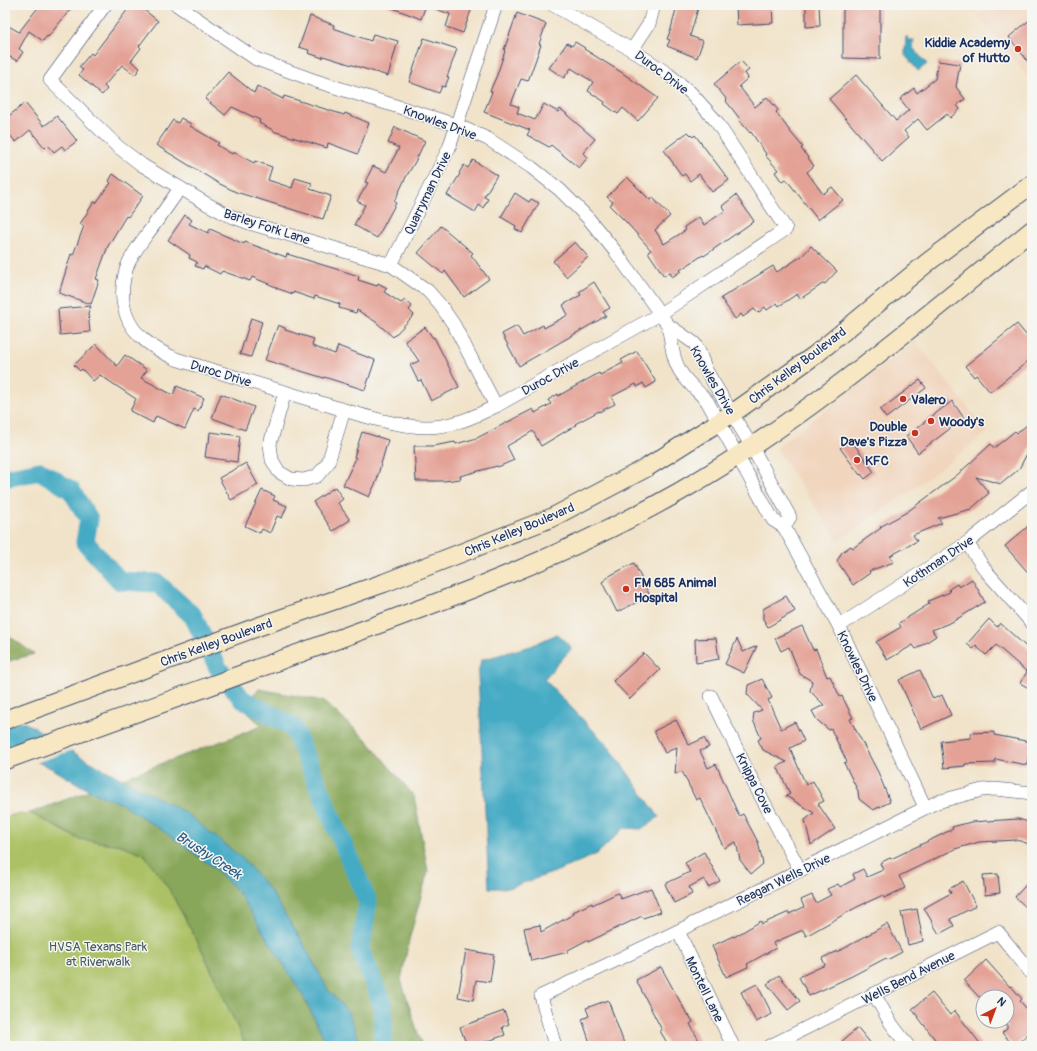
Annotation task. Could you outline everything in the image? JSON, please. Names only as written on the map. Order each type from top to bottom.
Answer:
[{"type":"main road","name":"Chris Kelley Boulevard","points":[[5,720],[260,626],[384,583],[551,518],[646,468],[726,417],[815,355],[928,262],[1032,184]]},
{"type":"main road","points":[[5,760],[472,589],[568,549],[680,491],[745,451],[850,377],[1032,230]]},
{"type":"street","name":"Barley Fork Lane","points":[[104,5],[50,80],[117,146],[142,165],[207,204],[228,215],[249,223],[391,265],[428,291],[441,306],[454,325],[496,406]]},
{"type":"street","name":"Knowles Drive","points":[[177,5],[256,59],[316,81],[456,125],[488,139],[531,167],[560,190],[593,223],[668,325],[694,343],[698,349],[726,417],[745,451],[773,520],[784,527],[839,626],[925,807]]},
{"type":"street","name":"Quarryman Drive","points":[[391,265],[449,148],[496,5]]},
{"type":"street","name":"Duroc Drive","points":[[180,188],[137,248],[127,267],[123,288],[123,306],[128,322],[139,336],[156,349],[176,359],[344,410],[398,424],[426,427],[449,425],[473,418],[660,314],[786,229],[716,121],[691,93],[668,74],[632,50],[553,5]]},
{"type":"street","points":[[632,50],[649,24],[654,5]]},
{"type":"street","name":"Knowles Drive","points":[[668,325],[672,348],[679,370],[686,380],[726,417]]},
{"type":"street","points":[[285,392],[270,444],[272,460],[279,472],[291,479],[304,480],[317,476],[328,463],[344,410]]},
{"type":"street","name":"Kothman Drive","points":[[839,626],[966,543],[1032,490]]},
{"type":"street","points":[[966,543],[986,571],[1032,623]]},
{"type":"street","name":"Knippa Cove","points":[[711,696],[749,774],[800,870]]},
{"type":"street","name":"Reagan Wells Drive","points":[[555,1046],[540,996],[678,931],[937,802],[982,790],[995,789],[1032,793]]},
{"type":"street","name":"Montell Lane","points":[[678,931],[733,1046]]},
{"type":"street","name":"Wells Bend Avenue","points":[[770,1046],[998,932],[1032,974]]},
{"type":"street","points":[[874,994],[890,1022],[908,1046]]},
{"type":"shaded area","name":"Kiddie Academy of Hutto","points":[[991,5],[1032,5],[1032,82],[978,16]]},
{"type":"shaded area","points":[[915,341],[988,432],[916,487],[838,541],[776,448]]},
{"type":"green space","points":[[5,633],[34,654],[5,662]]},
{"type":"green space","points":[[259,689],[323,701],[366,739],[414,796],[428,871],[409,940],[401,980],[422,1046],[246,1046],[202,950],[169,889],[144,854],[121,845],[79,839],[30,813],[262,726],[241,706]]},
{"type":"green space","name":"HVSA Texans Park at Riverwalk","points":[[30,813],[79,839],[121,845],[144,854],[169,889],[202,950],[246,1046],[5,1046],[5,816]]},
{"type":"water","points":[[906,37],[908,37],[908,40],[914,40],[913,48],[927,64],[918,71],[905,55]]},
{"type":"water","points":[[557,634],[572,648],[544,679],[610,748],[659,817],[641,829],[624,828],[597,854],[555,872],[508,888],[489,888],[478,674],[481,660],[531,646]]},
{"type":"water","name":"Brushy Creek","points":[[5,715],[32,726],[81,757],[186,813],[243,859],[269,889],[302,941],[328,990],[348,1012],[361,1046],[328,1046],[302,994],[238,892],[218,871],[175,839],[122,804],[92,792],[53,769],[5,747]]},
{"type":"pier","points":[[48,734],[73,750],[35,763],[5,750]]},
{"type":"building","points":[[40,5],[74,5],[43,41],[29,31],[19,49],[23,52],[17,61],[5,54],[5,24],[19,32]]},
{"type":"building","points":[[131,5],[138,5],[158,21],[139,46],[141,48],[131,61],[140,68],[135,75],[122,65],[104,86],[107,89],[102,95],[79,75],[83,70],[79,67],[91,53],[93,55]]},
{"type":"building","points":[[385,5],[426,5],[421,19]]},
{"type":"building","points":[[473,5],[463,33],[446,27],[450,14],[427,6]]},
{"type":"building","points":[[677,5],[699,5],[690,36],[703,41],[697,58],[667,46],[670,40],[667,39]]},
{"type":"building","points":[[736,5],[772,5],[773,23],[737,25]]},
{"type":"building","points":[[806,5],[819,5],[820,26],[806,27]]},
{"type":"building","points":[[843,5],[880,5],[880,59],[843,58]]},
{"type":"building","points":[[517,13],[546,24],[539,44],[541,45],[528,81],[521,79],[511,104],[519,107],[517,113],[535,120],[544,104],[558,112],[560,109],[595,139],[583,153],[588,157],[579,168],[551,145],[549,147],[527,135],[530,130],[484,112],[492,92],[490,91],[497,75]]},
{"type":"building","points":[[310,16],[334,25],[333,28],[371,41],[373,34],[398,41],[388,76],[323,56],[323,58],[308,53],[309,50],[299,47]]},
{"type":"building","points":[[1032,18],[1032,67],[1009,37]]},
{"type":"building","points":[[424,38],[457,49],[445,87],[442,86],[439,93],[409,82]]},
{"type":"building","points":[[575,42],[658,98],[638,121],[623,108],[618,114],[604,104],[605,102],[588,91],[593,82],[571,68],[564,78],[549,68],[567,43],[572,46]]},
{"type":"building","points":[[741,61],[749,70],[745,73],[748,78],[739,86],[755,107],[767,97],[778,110],[776,112],[803,147],[801,148],[814,166],[807,172],[823,194],[832,187],[843,200],[818,220],[786,179],[782,182],[775,172],[778,170],[765,155],[766,154],[751,132],[750,133],[739,120],[740,119],[726,101],[727,100],[714,84]]},
{"type":"building","points":[[938,61],[960,64],[956,87],[965,99],[957,105],[960,109],[950,118],[947,114],[927,130],[918,119],[904,131],[909,137],[882,161],[829,99],[856,75],[896,121],[909,110],[900,99],[914,88],[917,93],[935,79]]},
{"type":"building","points":[[228,72],[254,93],[257,86],[283,99],[284,96],[344,115],[345,113],[369,123],[358,154],[328,143],[327,148],[273,131],[259,123],[260,120],[232,107],[225,115],[205,99]]},
{"type":"building","points":[[25,103],[44,126],[57,116],[77,141],[65,150],[62,146],[54,152],[48,145],[45,148],[30,130],[16,142],[5,130],[5,119]]},
{"type":"building","points":[[181,118],[191,124],[190,126],[219,143],[217,145],[232,154],[233,152],[254,163],[255,161],[272,167],[268,180],[292,188],[295,178],[312,183],[310,189],[331,196],[323,219],[236,192],[218,183],[156,145],[173,120],[178,123]]},
{"type":"building","points":[[395,127],[425,141],[394,202],[396,203],[377,238],[354,225],[365,205],[357,201],[368,183],[365,182],[373,166],[386,172],[399,148],[388,143]]},
{"type":"building","points":[[688,132],[693,137],[695,135],[729,180],[712,192],[699,174],[690,181],[685,174],[682,176],[664,150]]},
{"type":"building","points":[[473,160],[497,175],[484,197],[488,199],[483,208],[479,205],[475,212],[447,195],[464,165],[468,168]]},
{"type":"building","points":[[113,174],[143,196],[128,217],[126,216],[108,246],[96,279],[99,280],[91,304],[59,293],[71,254],[73,255],[84,226],[80,224],[94,202],[96,203],[111,183],[109,181]]},
{"type":"building","points":[[627,177],[650,200],[653,198],[670,216],[655,230],[664,244],[686,230],[684,227],[699,217],[704,225],[725,211],[722,206],[736,195],[754,221],[704,256],[703,255],[680,270],[681,271],[672,277],[670,272],[664,276],[648,252],[651,250],[610,206],[613,202],[607,197]]},
{"type":"building","points":[[515,193],[529,202],[531,199],[539,203],[522,233],[515,229],[516,226],[501,217]]},
{"type":"building","points":[[185,215],[192,220],[189,224],[208,233],[210,229],[244,244],[245,242],[286,257],[287,254],[359,276],[358,280],[377,286],[378,283],[387,288],[384,292],[401,303],[405,300],[412,306],[409,310],[414,315],[393,337],[376,322],[357,310],[356,313],[339,308],[340,304],[315,296],[314,299],[293,292],[293,294],[252,277],[250,281],[222,271],[220,274],[204,266],[203,269],[195,266],[197,262],[189,258],[190,255],[168,240]]},
{"type":"building","points":[[441,226],[473,253],[471,255],[489,279],[464,297],[445,271],[443,274],[418,253]]},
{"type":"building","points":[[575,242],[588,257],[566,277],[553,261]]},
{"type":"building","points":[[811,246],[837,271],[825,284],[824,283],[800,299],[797,294],[779,306],[777,303],[767,310],[765,307],[758,313],[754,309],[743,317],[741,314],[735,319],[721,298],[773,266],[777,272],[802,256]]},
{"type":"building","points":[[594,282],[610,308],[603,312],[606,316],[519,366],[502,334],[517,326],[523,336],[543,325],[544,328],[568,315],[563,305],[581,295],[579,292]]},
{"type":"building","points":[[91,306],[88,313],[90,332],[60,335],[58,309]]},
{"type":"building","points":[[251,318],[262,322],[251,357],[240,354]]},
{"type":"building","points":[[1017,324],[1032,342],[1032,358],[990,392],[976,375],[974,377],[965,366]]},
{"type":"building","points":[[278,325],[285,328],[285,330],[314,339],[312,346],[335,354],[338,346],[375,360],[365,390],[265,360]]},
{"type":"building","points":[[425,327],[433,338],[434,337],[459,387],[431,401],[421,380],[418,381],[410,365],[419,361],[405,341]]},
{"type":"building","points":[[96,344],[117,366],[125,355],[147,370],[141,378],[173,395],[177,386],[204,398],[198,411],[194,409],[185,429],[156,416],[153,423],[130,411],[136,399],[100,375],[93,381],[82,369],[80,371],[74,365]]},
{"type":"building","points":[[637,351],[656,382],[646,388],[643,383],[637,387],[636,384],[611,397],[615,404],[575,424],[576,425],[541,446],[533,431],[507,446],[514,460],[498,467],[497,466],[460,476],[461,479],[444,481],[416,481],[414,446],[433,446],[455,442],[456,444],[477,438],[533,409],[535,413],[551,404],[548,400],[599,373],[600,375],[623,363],[621,360]]},
{"type":"building","name":"Valero","points":[[920,380],[926,388],[886,418],[880,410]]},
{"type":"building","points":[[221,394],[254,407],[245,430],[212,418]]},
{"type":"building","points":[[952,401],[964,418],[918,453],[906,436]]},
{"type":"building","points":[[1032,421],[1032,444],[1019,469],[1001,484],[976,477],[989,493],[971,509],[938,518],[942,523],[913,535],[917,541],[890,556],[894,562],[869,571],[870,573],[853,585],[837,561],[842,552],[851,546],[853,548],[881,528],[880,527],[907,512],[956,476],[991,444],[994,448],[1015,431],[1017,433]]},
{"type":"building","points":[[210,432],[240,436],[237,462],[205,457]]},
{"type":"building","points":[[362,432],[388,440],[378,478],[369,497],[343,485],[356,458],[354,457]]},
{"type":"building","name":"KFC","points":[[851,440],[874,472],[865,479],[861,474],[860,475],[840,448]]},
{"type":"building","points":[[246,463],[258,485],[231,500],[219,478]]},
{"type":"building","points":[[335,487],[343,499],[338,503],[350,520],[333,531],[313,502]]},
{"type":"building","points":[[262,490],[275,496],[273,500],[287,506],[282,518],[277,516],[270,533],[262,529],[260,533],[245,526]]},
{"type":"building","points":[[1032,523],[1032,577],[1005,546]]},
{"type":"building","name":"FM 685 Animal Hospital","points":[[634,563],[650,596],[617,612],[602,582],[611,575]]},
{"type":"building","points":[[972,579],[985,602],[952,622],[932,630],[936,636],[916,649],[913,645],[887,660],[876,642],[901,627],[899,623],[929,604],[928,601],[950,592],[949,589],[957,584],[959,587]]},
{"type":"building","points":[[786,596],[795,611],[768,627],[763,619],[763,609]]},
{"type":"building","points":[[989,619],[997,627],[1000,623],[1032,652],[1032,690],[1020,683],[1027,672],[996,645],[986,655],[976,646],[973,649],[967,644]]},
{"type":"building","points":[[802,626],[813,650],[816,649],[827,677],[830,676],[840,697],[842,696],[853,718],[850,719],[878,772],[890,802],[873,810],[859,799],[858,791],[844,763],[847,762],[831,729],[829,730],[817,720],[812,711],[824,705],[810,691],[812,681],[800,674],[789,647],[781,651],[775,638]]},
{"type":"building","points":[[716,638],[719,659],[696,663],[695,639]]},
{"type":"building","points":[[737,639],[743,652],[757,646],[744,673],[725,664]]},
{"type":"building","points":[[644,653],[660,670],[630,699],[613,681]]},
{"type":"building","points":[[920,670],[933,699],[942,695],[951,715],[921,729],[899,680]]},
{"type":"building","points":[[762,679],[772,698],[768,700],[781,729],[795,722],[804,741],[790,748],[806,785],[813,781],[824,801],[818,804],[835,829],[811,845],[805,820],[814,813],[786,796],[790,794],[777,766],[787,762],[763,750],[758,740],[761,738],[753,720],[754,713],[762,710],[747,694],[748,685]]},
{"type":"building","points":[[676,720],[689,745],[704,738],[709,747],[700,751],[708,768],[716,764],[739,816],[743,814],[758,842],[763,864],[751,874],[740,860],[736,842],[724,848],[700,798],[696,800],[682,771],[675,774],[677,747],[665,753],[654,731]]},
{"type":"building","points":[[994,732],[994,735],[1031,742],[1027,765],[995,759],[995,763],[965,764],[965,766],[944,768],[941,741],[971,738],[971,733]]},
{"type":"building","points":[[1018,819],[1032,823],[1032,845],[1017,840],[979,842],[955,849],[899,876],[905,888],[884,898],[883,895],[857,907],[806,936],[803,930],[773,943],[776,948],[747,964],[748,967],[726,977],[712,946],[733,936],[734,937],[761,921],[762,924],[804,907],[801,900],[812,895],[816,903],[831,895],[827,889],[838,884],[840,887],[855,879],[853,874],[863,869],[867,877],[883,870],[880,863],[953,829],[952,827],[971,822]]},
{"type":"building","points":[[704,852],[720,881],[708,887],[704,879],[689,887],[692,894],[674,903],[665,884],[690,872],[685,863]]},
{"type":"building","points":[[998,874],[1000,893],[985,895],[983,875]]},
{"type":"building","points":[[1032,878],[1032,902],[1027,908],[1015,897]]},
{"type":"building","points":[[963,881],[976,906],[950,919],[954,926],[939,934],[924,908],[951,893],[949,889]]},
{"type":"building","points":[[651,888],[661,912],[643,918],[642,916],[588,942],[587,940],[568,950],[568,952],[531,961],[524,928],[540,925],[541,932],[574,914],[573,912],[592,903],[592,905],[618,893],[621,899]]},
{"type":"building","points":[[917,909],[923,941],[908,945],[901,912]]},
{"type":"building","points":[[887,924],[902,952],[887,960],[886,958],[809,996],[799,977],[825,965],[822,958],[843,949]]},
{"type":"building","points":[[466,950],[494,955],[490,982],[476,980],[473,1000],[458,997]]},
{"type":"building","points":[[986,960],[1014,989],[975,989],[975,993],[964,981]]},
{"type":"building","points":[[661,967],[688,1016],[689,1015],[693,1022],[690,1024],[702,1046],[669,1046],[660,1031],[662,1030],[636,980]]},
{"type":"building","points":[[779,975],[800,1001],[788,1010],[767,984]]},
{"type":"building","points":[[757,984],[772,1014],[756,1022],[741,992]]},
{"type":"building","points":[[1015,991],[1022,999],[1020,1001],[1032,1015],[1032,1031],[1014,1046],[1002,1033],[1007,1029],[1015,1029]]},
{"type":"building","points":[[932,993],[950,1015],[955,1011],[982,1046],[940,1046],[912,1009]]},
{"type":"building","points":[[608,1000],[625,1046],[591,1046],[582,1019],[589,1016],[586,1008]]},
{"type":"building","points":[[504,1011],[509,1024],[502,1027],[505,1035],[474,1046],[467,1046],[460,1027]]},
{"type":"building","points":[[858,1028],[873,1046],[846,1046],[842,1041]]},
{"type":"waterway","points":[[5,478],[40,471],[71,490],[89,519],[85,542],[120,581],[157,583],[193,616],[218,668],[242,699],[293,727],[368,902],[360,950],[383,1005],[383,1043],[381,1046]]},
{"type":"place","name":"Kiddie Academy of Hutto","points":[[1018,49]]},
{"type":"place","name":"Valero","points":[[903,399]]},
{"type":"place","name":"Woody's","points":[[931,421]]},
{"type":"place","name":"Double Dave's Pizza","points":[[915,433]]},
{"type":"place","name":"KFC","points":[[857,460]]},
{"type":"place","name":"FM 685 Animal Hospital","points":[[626,589]]}]
